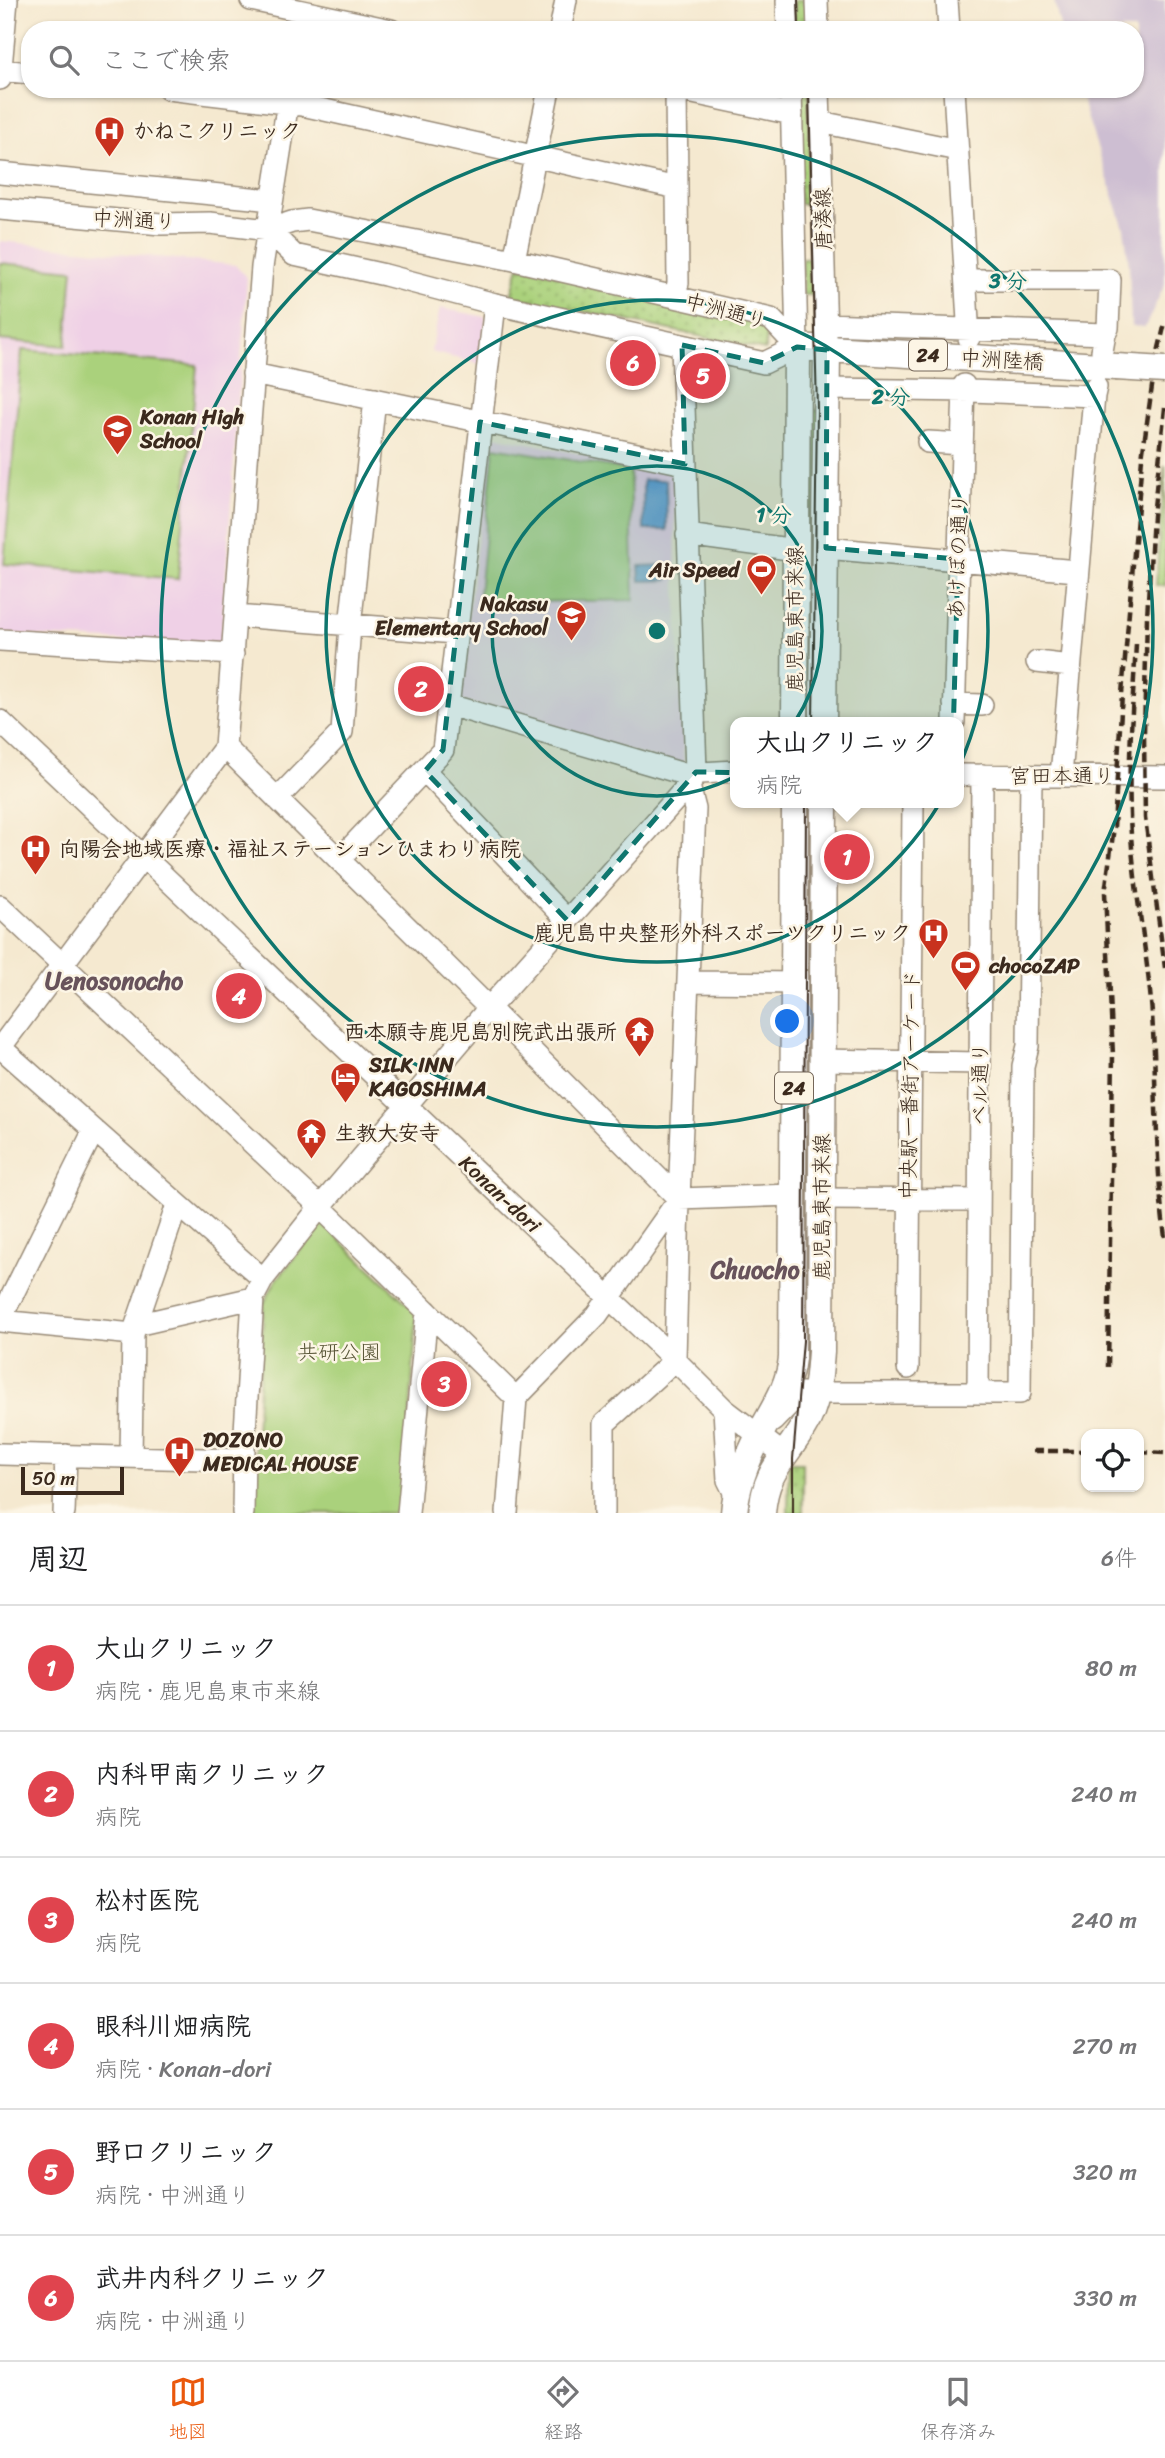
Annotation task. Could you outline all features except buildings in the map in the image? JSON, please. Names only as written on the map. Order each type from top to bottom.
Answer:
[{"type":"main road","name":"中洲陸橋","points":[[797,348],[826,337],[1108,350],[1165,370]]},
{"type":"main road","name":"鹿児島東市来線","points":[[823,717],[826,337]]},
{"type":"main road","name":"鹿児島東市来線","points":[[795,717],[797,348]]},
{"type":"main road","name":"鹿児島東市来線","points":[[735,1504],[759,1436],[785,1391],[791,1373],[795,808]]},
{"type":"main road","name":"鹿児島東市来線","points":[[762,1513],[772,1471],[805,1425],[817,1392],[821,1352],[824,808]]},
{"type":"street","points":[[7,0],[0,73],[21,74]]},
{"type":"street","points":[[251,0],[342,21]]},
{"type":"street","points":[[562,21],[566,0]]},
{"type":"street","points":[[787,0],[788,21]]},
{"type":"street","points":[[817,0],[818,21]]},
{"type":"street","points":[[947,0],[949,21]]},
{"type":"street","points":[[263,1279],[177,1205],[10,1053],[0,1047],[225,747],[262,267],[288,98]]},
{"type":"street","points":[[296,98],[677,188]]},
{"type":"street","points":[[514,260],[547,98]]},
{"type":"street","points":[[675,98],[678,283],[675,298]]},
{"type":"street","points":[[717,98],[792,114]]},
{"type":"street","name":"唐湊線","points":[[791,98],[797,348]]},
{"type":"street","name":"唐湊線","points":[[819,98],[826,337]]},
{"type":"street","points":[[955,98],[970,334]]},
{"type":"street","points":[[820,122],[958,149]]},
{"type":"street","points":[[0,173],[272,200]]},
{"type":"street","name":"中洲通り","points":[[0,209],[161,224],[210,223],[268,230],[309,220],[514,260],[771,319],[797,348],[764,363],[495,304],[385,275],[294,255],[268,230]]},
{"type":"street","points":[[826,337],[970,334],[1108,350],[1110,280],[967,280]]},
{"type":"street","points":[[339,860],[443,750],[449,705],[447,697],[495,304]]},
{"type":"street","points":[[604,1513],[604,1423],[675,1360],[695,809],[692,779],[682,345]]},
{"type":"street","points":[[253,374],[685,464]]},
{"type":"street","points":[[826,389],[964,388],[1095,392],[1077,571],[1061,776]]},
{"type":"street","name":"あけぼの通り","points":[[954,713],[964,388]]},
{"type":"street","points":[[277,799],[342,732],[350,625],[375,399]]},
{"type":"street","points":[[928,442],[962,444]]},
{"type":"street","points":[[687,536],[796,550]]},
{"type":"street","points":[[826,548],[1077,571]]},
{"type":"street","points":[[236,616],[455,633]]},
{"type":"street","points":[[0,640],[233,654]]},
{"type":"street","points":[[1037,662],[1070,666]]},
{"type":"street","points":[[449,705],[684,774],[692,779]]},
{"type":"street","points":[[954,713],[982,705]]},
{"type":"street","name":"Konan-dori","points":[[0,721],[724,1409],[783,1454]]},
{"type":"street","points":[[225,747],[679,1199],[793,1195]]},
{"type":"street","points":[[425,771],[567,920]]},
{"type":"street","points":[[243,1513],[253,1298],[263,1279],[320,1207],[489,1008],[692,779],[730,772]]},
{"type":"street","name":"宮田本通り","points":[[964,775],[1165,777]]},
{"type":"street","name":"ベル通り","points":[[978,1393],[982,775]]},
{"type":"street","points":[[759,1436],[800,1393],[1020,1393],[1023,1066],[1028,1046],[1031,776]]},
{"type":"street","name":"中央駅一番街アーケード","points":[[908,1368],[913,808]]},
{"type":"street","points":[[0,906],[320,1207],[516,1398]]},
{"type":"street","points":[[689,982],[794,983]]},
{"type":"street","points":[[822,1060],[980,1063]]},
{"type":"street","points":[[94,1130],[0,1320],[135,1329],[253,1298]]},
{"type":"street","points":[[507,1513],[516,1398],[597,1315],[679,1199]]},
{"type":"street","points":[[822,1199],[978,1200]]},
{"type":"street","points":[[131,1456],[131,1361],[135,1329],[177,1205]]},
{"type":"street","points":[[408,1513],[427,1311]]},
{"type":"street","points":[[724,1409],[728,1480],[735,1504]]},
{"type":"street","points":[[0,1454],[244,1460]]},
{"type":"street","points":[[64,1513],[66,1455]]},
{"type":"highlighted area","points":[[682,345],[764,363],[797,347],[827,350],[826,548],[958,559],[952,775],[696,772],[567,920],[425,771],[443,750],[480,422],[685,464]]},
{"type":"shaded area","points":[[1054,0],[1165,0],[1165,284],[1145,327],[1131,326],[1129,264],[1124,228],[1081,98],[1144,98],[1144,21],[1059,21]]},
{"type":"shaded area","name":"Konan High School","points":[[0,241],[235,265],[247,278],[221,642],[217,646],[0,634]]},
{"type":"shaded area","points":[[440,308],[486,317],[480,364],[431,352]]},
{"type":"shaded area","name":"Nakasu Elementary School","points":[[490,435],[671,473],[675,479],[676,585],[684,762],[679,766],[458,700]]},
{"type":"green space","points":[[794,0],[809,0],[810,21],[795,21]]},
{"type":"green space","points":[[797,98],[811,98],[814,204],[799,204]]},
{"type":"green space","points":[[816,258],[817,295],[803,295],[802,259]]},
{"type":"green space","points":[[0,263],[73,270],[66,346],[0,340]]},
{"type":"green space","points":[[519,266],[768,322],[765,350],[511,296]]},
{"type":"green space","points":[[22,350],[197,365],[178,579],[4,564]]},
{"type":"green space","points":[[806,410],[821,410],[815,717],[801,717]]},
{"type":"green space","points":[[494,447],[630,470],[634,600],[478,603]]},
{"type":"green space","points":[[1165,465],[1165,586],[1156,585]]},
{"type":"green space","points":[[802,808],[817,808],[815,1170],[800,1170]]},
{"type":"green space","points":[[800,1185],[815,1185],[813,1353],[799,1352]]},
{"type":"green space","name":"共研公園","points":[[322,1223],[417,1313],[403,1513],[254,1513],[264,1303],[275,1282]]},
{"type":"green space","points":[[789,1462],[803,1462],[803,1513],[788,1513]]},
{"type":"water","points":[[643,480],[666,480],[667,530],[644,530]]},
{"type":"water","points":[[668,565],[668,580],[640,581],[639,566]]},
{"type":"tram line","points":[[798,0],[799,21]]},
{"type":"tram line","points":[[809,98],[817,409],[813,717]]},
{"type":"tram line","points":[[793,1513],[793,1459],[803,1341],[806,808]]},
{"type":"railway","points":[[1108,1367],[1113,1055],[1105,893],[1114,827],[1142,458],[1155,365],[1165,323]]},
{"type":"railway","points":[[1165,408],[1153,516],[1144,733],[1145,818],[1165,968]]},
{"type":"railway","points":[[1136,644],[1130,750],[1130,814],[1152,1014],[1158,1154],[1165,1237]]},
{"type":"railway","points":[[1033,1451],[1081,1451]]},
{"type":"railway","points":[[1144,1452],[1165,1453]]},
{"type":"place","name":"かねこクリニック","points":[[110,158]]},
{"type":"place","name":"武井内科クリニック","points":[[633,363]]},
{"type":"place","name":"野口クリニック","points":[[703,376]]},
{"type":"place","name":"Konan High School","points":[[117,456]]},
{"type":"place","name":"Air Speed","points":[[762,597]]},
{"type":"place","name":"Nakasu Elementary School","points":[[571,643]]},
{"type":"place","name":"内科甲南クリニック","points":[[421,689]]},
{"type":"place","name":"大山クリニック","points":[[847,857]]},
{"type":"place","name":"向陽会地域医療・福祉ステーションひまわり病院","points":[[36,876]]},
{"type":"place","name":"鹿児島中央整形外科スポーツクリニック","points":[[934,960]]},
{"type":"place","name":"chocoZAP","points":[[966,993]]},
{"type":"place","name":"眼科川畑病院","points":[[239,996]]},
{"type":"place","name":"西本願寺鹿児島別院武出張所","points":[[640,1059]]},
{"type":"place","name":"SILK INN KAGOSHIMA","points":[[346,1104]]},
{"type":"place","name":"生教大安寺","points":[[312,1160]]},
{"type":"place","name":"松村医院","points":[[444,1384]]},
{"type":"place","name":"DOZONO MEDICAL HOUSE","points":[[180,1479]]},
{"type":"district","name":"Uenosonocho","points":[[114,981]]},
{"type":"district","name":"Chuocho","points":[[755,1270]]}]
